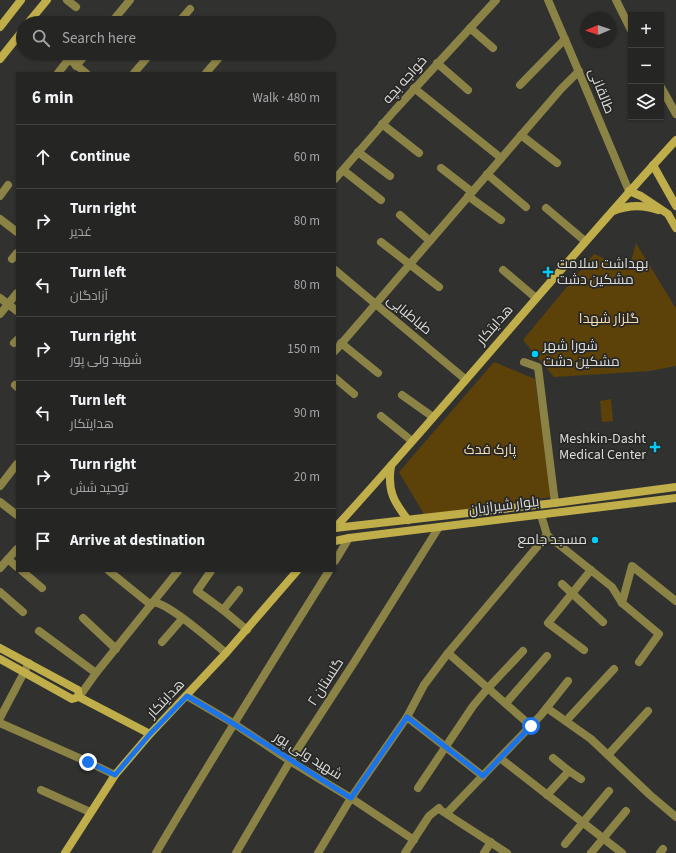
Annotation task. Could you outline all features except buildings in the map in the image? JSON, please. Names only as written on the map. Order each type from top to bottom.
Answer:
[{"type":"main road","points":[[0,27],[21,0]]},
{"type":"main road","points":[[34,16],[47,0]]},
{"type":"main road","points":[[0,59],[16,39]]},
{"type":"main road","name":"هدایتکار","points":[[336,527],[412,442],[585,241],[676,140]]},
{"type":"main road","points":[[653,165],[676,206]]},
{"type":"main road","points":[[629,191],[641,196],[668,214],[676,228]]},
{"type":"main road","points":[[612,211],[637,205],[648,206],[668,214]]},
{"type":"main road","points":[[391,466],[389,478],[393,497],[398,507],[408,520]]},
{"type":"main road","name":"بلوار شیرازیان","points":[[336,528],[555,503],[676,487]]},
{"type":"main road","name":"بلوار شیرازیان","points":[[336,541],[676,498]]},
{"type":"main road","points":[[348,526],[349,538]]},
{"type":"main road","name":"هدایتکار","points":[[65,853],[115,775],[150,734],[247,630],[296,572]]},
{"type":"main road","points":[[0,648],[78,690],[79,697]]},
{"type":"main road","points":[[0,659],[72,699],[79,697],[150,734]]},
{"type":"street","points":[[67,0],[76,7]]},
{"type":"street","points":[[117,16],[130,0]]},
{"type":"street","name":"خواجه بچه","points":[[336,177],[414,88],[496,0]]},
{"type":"street","name":"طالقانی","points":[[548,0],[629,191]]},
{"type":"street","points":[[616,0],[628,24]]},
{"type":"street","points":[[184,16],[190,9]]},
{"type":"street","points":[[470,28],[493,48]]},
{"type":"street","points":[[520,85],[565,39]]},
{"type":"street","points":[[59,72],[69,60],[85,72]]},
{"type":"street","points":[[76,66],[81,60]]},
{"type":"street","points":[[135,72],[145,60]]},
{"type":"street","points":[[207,72],[217,60]]},
{"type":"street","points":[[438,63],[468,90]]},
{"type":"street","points":[[336,350],[578,71]]},
{"type":"street","points":[[414,88],[501,158]]},
{"type":"street","points":[[664,93],[676,114]]},
{"type":"street","points":[[382,124],[420,153]]},
{"type":"street","points":[[521,135],[557,163]]},
{"type":"street","points":[[358,152],[390,176]]},
{"type":"street","points":[[441,168],[501,220]]},
{"type":"street","points":[[343,170],[381,200]]},
{"type":"street","points":[[487,174],[526,207]]},
{"type":"street","points":[[0,196],[8,185]]},
{"type":"street","points":[[546,208],[585,241]]},
{"type":"street","points":[[400,215],[430,241]]},
{"type":"street","points":[[0,219],[16,231]]},
{"type":"street","points":[[381,242],[439,287]]},
{"type":"street","points":[[503,270],[536,298]]},
{"type":"street","name":"طباطبایی","points":[[336,271],[465,379]]},
{"type":"street","points":[[0,314],[16,294]]},
{"type":"street","points":[[0,298],[16,310]]},
{"type":"street","points":[[341,343],[378,373]]},
{"type":"street","points":[[524,362],[538,367],[555,503]]},
{"type":"street","points":[[336,379],[354,394]]},
{"type":"street","points":[[402,395],[433,417]]},
{"type":"street","points":[[381,416],[412,442]]},
{"type":"street","points":[[0,486],[16,465]]},
{"type":"street","points":[[0,502],[16,514]]},
{"type":"street","points":[[541,515],[547,535],[612,588],[622,603],[659,634],[639,662]]},
{"type":"street","name":"گلستان ۲","points":[[236,853],[290,761],[439,527]]},
{"type":"street","points":[[318,853],[351,798],[407,717],[424,685],[448,653],[547,535]]},
{"type":"street","points":[[336,559],[349,538]]},
{"type":"street","points":[[0,568],[16,550]]},
{"type":"street","points":[[8,560],[16,566]]},
{"type":"street","points":[[622,603],[632,566],[676,601]]},
{"type":"street","points":[[584,650],[548,623],[590,570]]},
{"type":"street","points":[[23,572],[42,588]]},
{"type":"street","points":[[110,572],[152,603],[161,603],[226,653]]},
{"type":"street","points":[[79,697],[96,673],[177,572]]},
{"type":"street","points":[[210,572],[197,591],[247,630]]},
{"type":"street","points":[[156,853],[233,723],[328,572]]},
{"type":"street","points":[[562,584],[603,622]]},
{"type":"street","points":[[223,610],[239,590]]},
{"type":"street","points":[[0,592],[23,612]]},
{"type":"street","points":[[83,618],[116,649]]},
{"type":"street","points":[[162,642],[182,619]]},
{"type":"street","points":[[39,631],[96,673]]},
{"type":"street","points":[[418,788],[473,706],[523,651]]},
{"type":"street","points":[[448,653],[531,726]]},
{"type":"street","points":[[506,703],[547,656]]},
{"type":"street","points":[[0,718],[29,663]]},
{"type":"street","points":[[566,721],[614,669]]},
{"type":"street","points":[[447,814],[531,726],[568,681]]},
{"type":"street","name":"شهید ولی پور","points":[[187,696],[233,723],[414,840]]},
{"type":"street","points":[[547,708],[591,739],[650,795],[676,817]]},
{"type":"street","points":[[608,755],[648,711]]},
{"type":"street","points":[[407,717],[483,776]]},
{"type":"street","points":[[0,724],[115,775]]},
{"type":"street","points":[[500,758],[622,853]]},
{"type":"street","points":[[553,758],[581,779]]},
{"type":"street","points":[[548,795],[569,771]]},
{"type":"street","points":[[41,790],[90,812]]},
{"type":"street","points":[[565,844],[609,791]]},
{"type":"street","points":[[405,853],[429,816],[438,808],[507,853]]},
{"type":"street","points":[[590,853],[626,811]]},
{"type":"street","points":[[484,853],[491,842]]},
{"type":"green space","name":"گلزار شهدا","points":[[636,243],[676,307],[676,366],[650,371],[554,377],[523,340],[594,254],[629,269]]},
{"type":"green space","name":"پارک فدک","points":[[494,362],[535,379],[551,497],[425,516],[399,472]]},
{"type":"green space","points":[[611,399],[613,421],[602,422],[600,401]]},
{"type":"place","name":"بهداشت سلامت مشکین دشت","points":[[548,272]]},
{"type":"place","name":"شورا شهر مشکین دشت","points":[[535,354]]},
{"type":"place","name":"Meshkin-Dasht Medical Center","points":[[655,447]]},
{"type":"place","name":"مسجد جامع","points":[[595,540]]},
{"type":"route","points":[[88,762],[115,775],[150,734],[187,696],[233,723],[290,761],[351,798],[407,717],[483,776],[531,726]]}]
